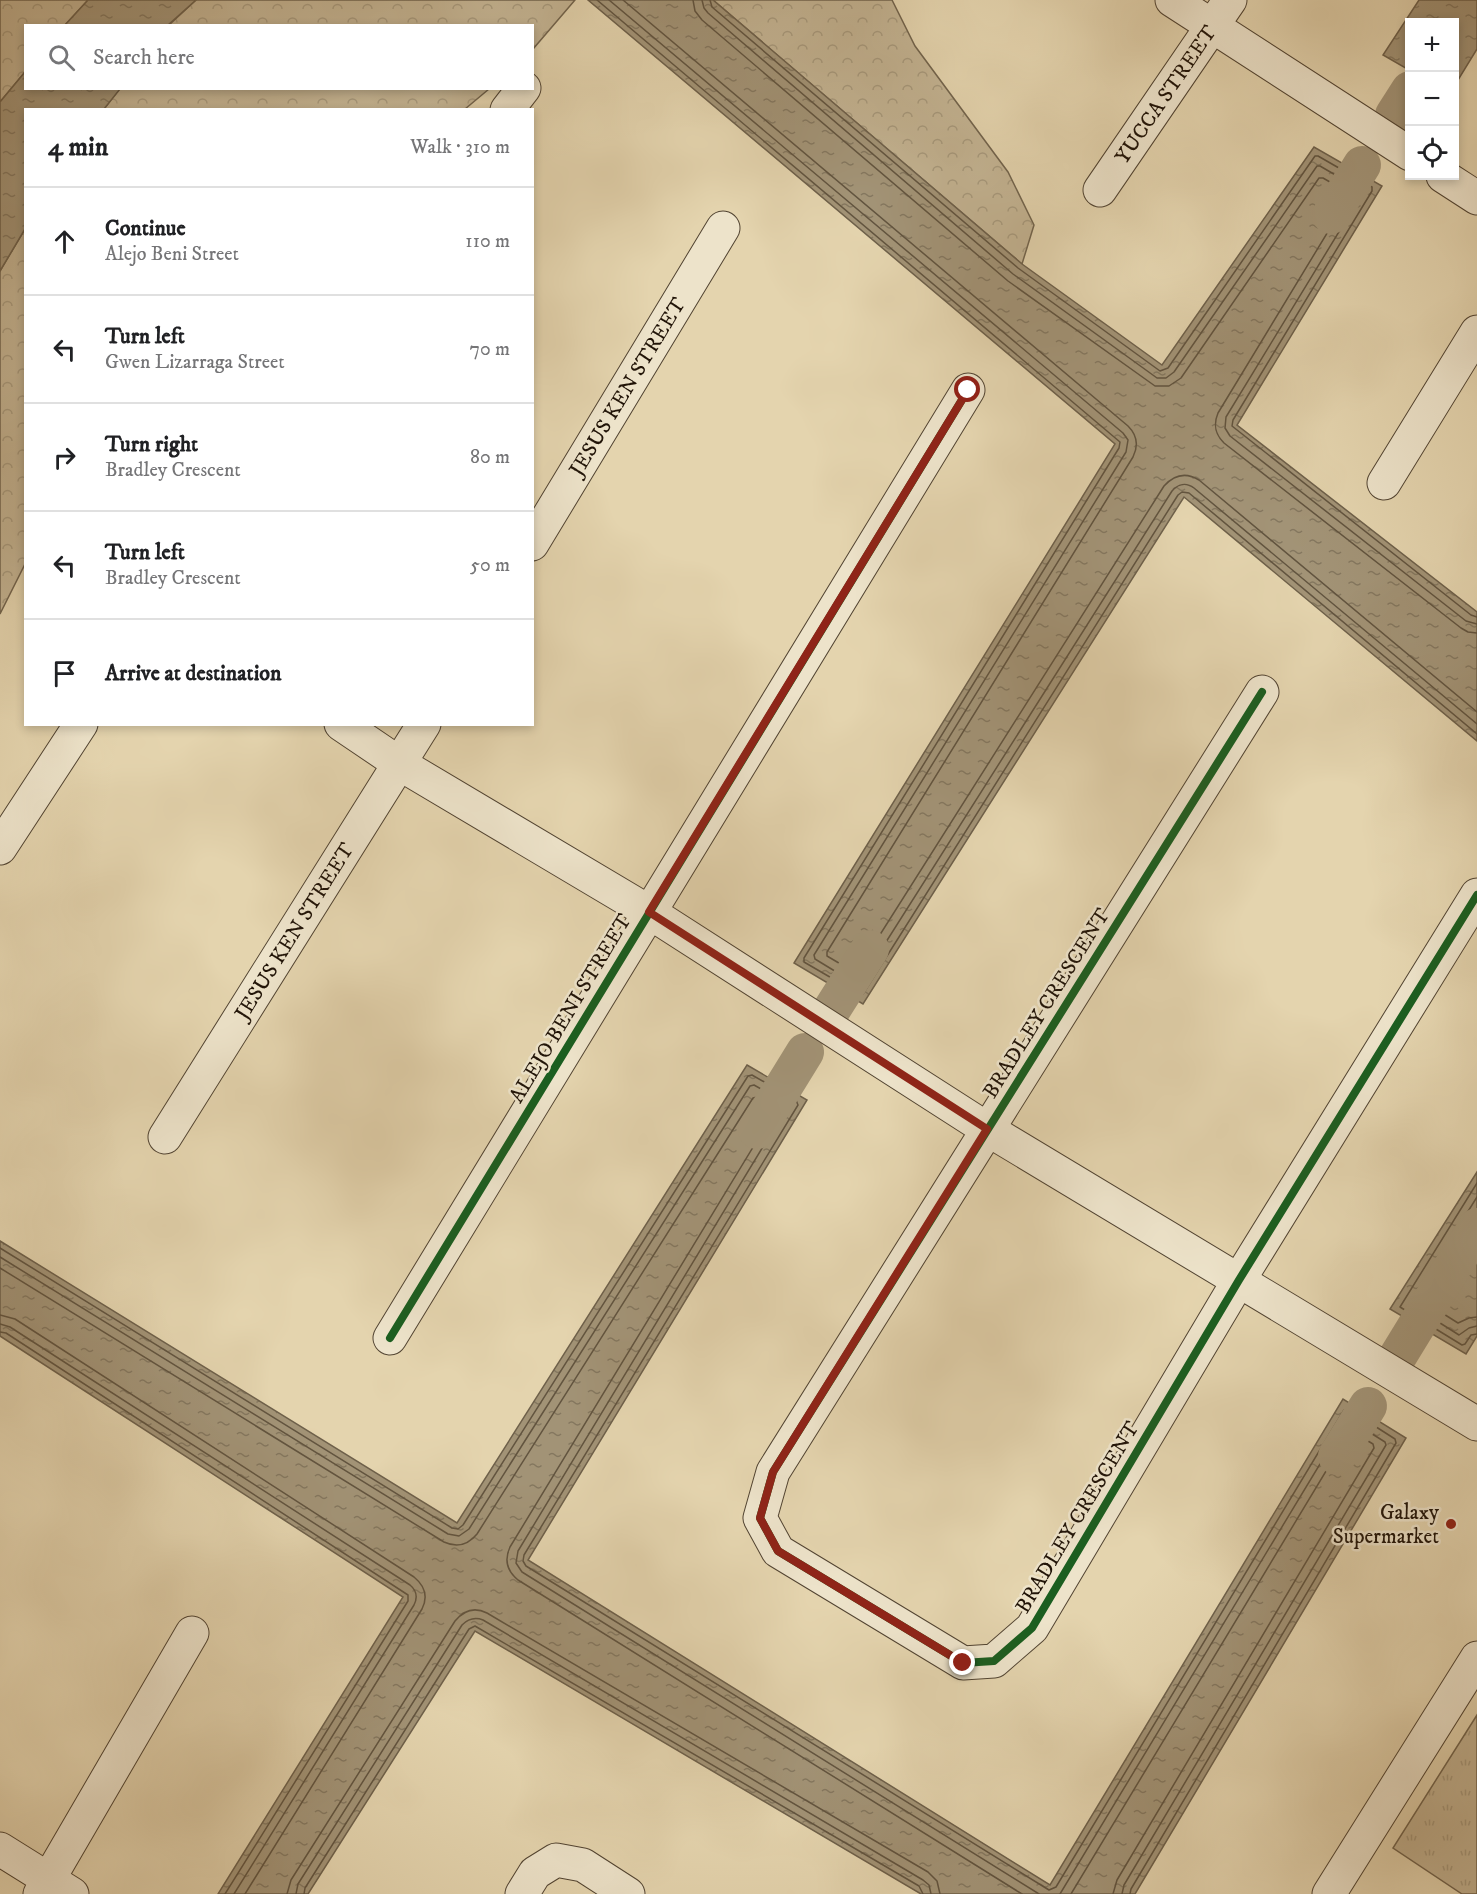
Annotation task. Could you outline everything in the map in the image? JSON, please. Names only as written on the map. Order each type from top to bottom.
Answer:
[{"type":"street","points":[[1172,0],[1222,13],[1405,150]]},
{"type":"street","name":"YUCCA STREET","points":[[1100,190],[1222,13]]},
{"type":"street","points":[[509,108],[523,90]]},
{"type":"street","points":[[1449,180],[1477,198]]},
{"type":"street","name":"JESUS KEN STREET","points":[[534,541],[723,228]]},
{"type":"street","points":[[1384,483],[1477,332]]},
{"type":"street","name":"ALEJO BENI STREET","points":[[390,1338],[968,390]]},
{"type":"street","name":"BRADLEY CRESCENT","points":[[1262,692],[773,1472],[760,1518],[778,1551],[963,1663],[994,1661],[1032,1628],[1239,1280],[1477,895]]},
{"type":"street","points":[[0,848],[80,726]]},
{"type":"street","points":[[344,726],[400,764],[649,912],[987,1129],[1477,1424]]},
{"type":"street","name":"JESUS KEN STREET","points":[[165,1137],[423,726]]},
{"type":"street","points":[[0,1849],[54,1889],[192,1633]]},
{"type":"street","points":[[1329,1894],[1477,1658]]},
{"type":"street","points":[[522,1894],[535,1873],[556,1860],[583,1865],[628,1894]]},
{"type":"green space","points":[[0,0],[88,0],[66,24],[24,24],[24,73],[0,102]]},
{"type":"green space","points":[[196,0],[575,0],[534,48],[534,24],[170,24]]},
{"type":"green space","points":[[713,0],[892,0],[915,46],[1008,172],[1034,225],[1022,264]]},
{"type":"green space","points":[[118,90],[488,90],[466,108],[105,108]]},
{"type":"green space","points":[[24,231],[24,566],[0,614],[0,271]]},
{"type":"green space","points":[[1477,1715],[1477,1894],[1462,1894],[1393,1848]]},
{"type":"water","points":[[88,0],[196,0],[169,24],[66,24]]},
{"type":"water","points":[[588,0],[713,0],[1022,264],[1162,365],[1314,147],[1382,186],[1237,425],[1477,612],[1477,741],[1184,497],[863,1004],[794,963],[1115,444]]},
{"type":"water","points":[[1419,0],[1477,0],[1477,49],[1459,78],[1459,18],[1407,18]]},
{"type":"water","points":[[1405,21],[1405,68],[1383,55]]},
{"type":"water","points":[[24,73],[24,90],[119,90],[105,108],[24,108],[24,231],[0,271],[0,102]]},
{"type":"water","points":[[747,1065],[807,1100],[528,1560],[1050,1885],[1343,1399],[1406,1438],[1135,1894],[921,1894],[475,1631],[308,1894],[218,1894],[403,1597],[0,1336],[0,1241],[457,1523]]},
{"type":"water","points":[[1477,1172],[1477,1336],[1466,1354],[1390,1309]]},
{"type":"waterway","points":[[1394,115],[1405,98]]},
{"type":"waterway","points":[[1331,215],[1362,165]]},
{"type":"waterway","points":[[829,1014],[870,949]]},
{"type":"waterway","points":[[757,1130],[805,1052]]},
{"type":"waterway","points":[[1398,1356],[1477,1227]]},
{"type":"waterway","points":[[1337,1456],[1368,1406]]},
{"type":"cycle path","points":[[390,1338],[968,390]]},
{"type":"cycle path","points":[[1262,692],[773,1472],[760,1518],[778,1551],[963,1663],[994,1661],[1032,1628],[1239,1280],[1477,895]]},
{"type":"place","name":"Galaxy Supermarket","points":[[1451,1524]]},
{"type":"route","points":[[963,1663],[778,1551],[760,1518],[773,1472],[987,1129],[649,912],[968,390]]}]
